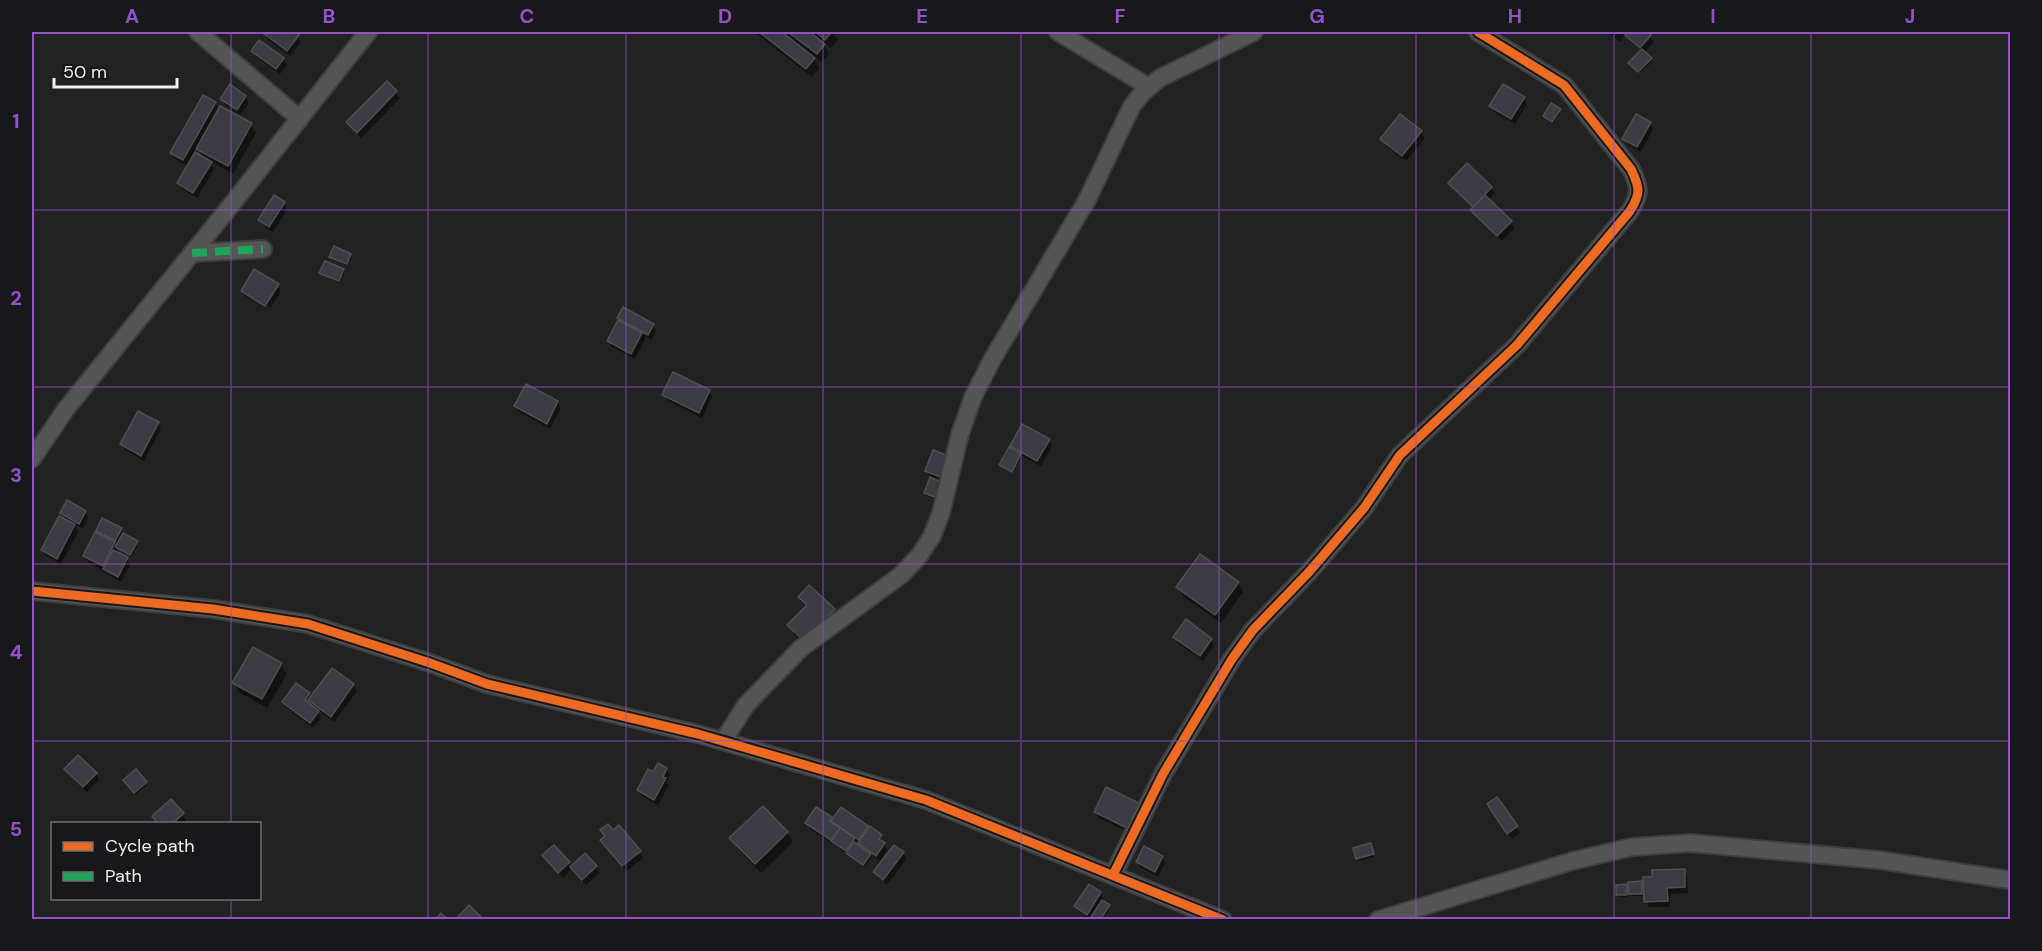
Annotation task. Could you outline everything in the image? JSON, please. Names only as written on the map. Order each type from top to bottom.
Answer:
[{"type":"street","points":[[198,32],[300,118]]},
{"type":"street","points":[[32,459],[66,409],[368,32]]},
{"type":"street","points":[[1058,32],[1149,87]]},
{"type":"street","points":[[723,741],[746,705],[785,663],[800,649],[901,575],[919,556],[932,536],[941,513],[960,434],[973,397],[993,358],[1087,200],[1132,106],[1160,78],[1254,32]]},
{"type":"street","points":[[1113,875],[1163,774],[1232,659],[1253,630],[1309,572],[1364,508],[1400,455],[1517,345],[1630,212],[1638,199],[1637,182],[1630,169],[1564,85],[1478,32]]},
{"type":"street","points":[[192,254],[262,249]]},
{"type":"street","points":[[32,591],[213,609],[308,624],[487,684],[723,741],[926,800],[1223,920]]},
{"type":"street","points":[[1378,920],[1576,860],[1632,847],[1690,843],[1879,860],[2010,880]]},
{"type":"building","points":[[295,32],[299,35],[287,51],[263,33]]},
{"type":"building","points":[[759,32],[782,32],[815,58],[806,69]]},
{"type":"building","points":[[788,32],[810,32],[825,44],[817,54]]},
{"type":"building","points":[[816,32],[832,32],[825,40]]},
{"type":"building","points":[[1627,32],[1647,32],[1651,35],[1640,48],[1625,35]]},
{"type":"building","points":[[259,40],[284,58],[276,69],[251,51]]},
{"type":"building","points":[[1642,49],[1652,58],[1638,72],[1628,63]]},
{"type":"building","points":[[387,81],[397,91],[357,133],[346,122]]},
{"type":"building","points":[[230,84],[246,96],[237,110],[220,99]]},
{"type":"building","points":[[1503,84],[1525,97],[1511,119],[1489,106]]},
{"type":"building","points":[[203,95],[216,102],[183,160],[170,153]]},
{"type":"building","points":[[1551,103],[1561,109],[1552,122],[1543,116]]},
{"type":"building","points":[[220,106],[252,123],[228,166],[196,149]]},
{"type":"building","points":[[1400,114],[1422,131],[1402,156],[1380,139]]},
{"type":"building","points":[[1636,114],[1651,122],[1637,147],[1622,139]]},
{"type":"building","points":[[195,152],[212,162],[193,193],[177,183]]},
{"type":"building","points":[[1467,163],[1492,187],[1473,207],[1448,183]]},
{"type":"building","points":[[274,195],[285,202],[269,227],[258,220]]},
{"type":"building","points":[[1485,195],[1512,221],[1497,236],[1470,210]]},
{"type":"building","points":[[334,246],[351,254],[347,264],[329,257]]},
{"type":"building","points":[[325,261],[344,269],[339,281],[319,273]]},
{"type":"building","points":[[254,269],[279,284],[265,306],[241,291]]},
{"type":"building","points":[[623,307],[654,324],[648,335],[617,318]]},
{"type":"building","points":[[618,320],[642,333],[631,354],[607,341]]},
{"type":"building","points":[[673,372],[710,390],[699,413],[662,395]]},
{"type":"building","points":[[526,384],[558,401],[547,424],[514,406]]},
{"type":"building","points":[[138,411],[159,422],[141,456],[120,444]]},
{"type":"building","points":[[1022,424],[1050,439],[1037,461],[1010,446]]},
{"type":"building","points":[[1009,447],[1021,454],[1012,472],[999,465]]},
{"type":"building","points":[[933,450],[951,457],[943,478],[925,471]]},
{"type":"building","points":[[930,477],[946,484],[940,499],[924,493]]},
{"type":"building","points":[[67,500],[86,511],[79,524],[60,513]]},
{"type":"building","points":[[59,516],[75,524],[57,559],[41,550]]},
{"type":"building","points":[[102,518],[122,528],[115,541],[96,531]]},
{"type":"building","points":[[95,532],[115,542],[103,566],[83,556]]},
{"type":"building","points":[[123,533],[138,541],[130,555],[115,547]]},
{"type":"building","points":[[113,550],[128,557],[118,577],[103,569]]},
{"type":"building","points":[[1200,554],[1239,582],[1215,615],[1176,587]]},
{"type":"building","points":[[809,585],[835,609],[804,641],[787,625],[807,605],[798,597]]},
{"type":"building","points":[[1186,619],[1212,639],[1200,656],[1173,637]]},
{"type":"building","points":[[253,647],[282,663],[262,699],[232,683]]},
{"type":"building","points":[[332,668],[354,684],[331,717],[308,700]]},
{"type":"building","points":[[296,683],[310,693],[305,700],[319,711],[310,723],[282,702]]},
{"type":"building","points":[[78,755],[97,773],[83,787],[64,769]]},
{"type":"building","points":[[658,763],[667,768],[663,777],[666,778],[654,800],[637,790],[648,769],[653,772]]},
{"type":"building","points":[[136,769],[147,782],[134,793],[123,780]]},
{"type":"building","points":[[1106,787],[1141,804],[1129,829],[1094,812]]},
{"type":"building","points":[[1497,797],[1518,826],[1507,834],[1487,804]]},
{"type":"building","points":[[171,799],[184,813],[174,822],[156,822],[152,816]]},
{"type":"building","points":[[763,806],[788,832],[755,864],[729,838]]},
{"type":"building","points":[[816,807],[832,817],[829,821],[840,828],[831,840],[805,823]]},
{"type":"building","points":[[841,807],[868,826],[859,840],[831,821]]},
{"type":"building","points":[[608,824],[613,830],[619,825],[641,851],[622,866],[600,840],[605,836],[600,830]]},
{"type":"building","points":[[870,826],[882,835],[879,839],[885,843],[876,856],[858,843]]},
{"type":"building","points":[[840,828],[855,838],[846,851],[831,841]]},
{"type":"building","points":[[854,842],[871,854],[863,865],[846,853]]},
{"type":"building","points":[[1371,843],[1374,854],[1356,859],[1353,848]]},
{"type":"building","points":[[554,845],[570,862],[558,873],[542,855]]},
{"type":"building","points":[[894,845],[904,852],[883,880],[873,872]]},
{"type":"building","points":[[1144,846],[1163,856],[1155,872],[1136,862]]},
{"type":"building","points":[[585,853],[597,866],[582,880],[570,867]]},
{"type":"building","points":[[1685,869],[1685,887],[1667,888],[1668,901],[1644,902],[1643,877],[1652,877],[1652,870]]},
{"type":"building","points":[[1642,881],[1642,894],[1629,894],[1628,882]]},
{"type":"building","points":[[1089,884],[1101,892],[1087,915],[1074,906]]},
{"type":"building","points":[[1627,884],[1627,895],[1616,895],[1616,885]]},
{"type":"building","points":[[1102,900],[1110,905],[1100,920],[1094,920],[1091,917]]},
{"type":"building","points":[[469,905],[484,920],[455,920]]},
{"type":"building","points":[[441,913],[448,920],[435,920]]},
{"type":"marked path","points":[[192,253],[263,249]]},
{"type":"cycle path","points":[[1113,875],[1163,774],[1232,659],[1253,630],[1309,572],[1364,508],[1400,455],[1517,345],[1630,211],[1636,200],[1638,186],[1631,169],[1564,85],[1478,32]]},
{"type":"cycle path","points":[[32,591],[213,609],[308,624],[487,684],[698,734],[926,800],[1223,920]]}]
